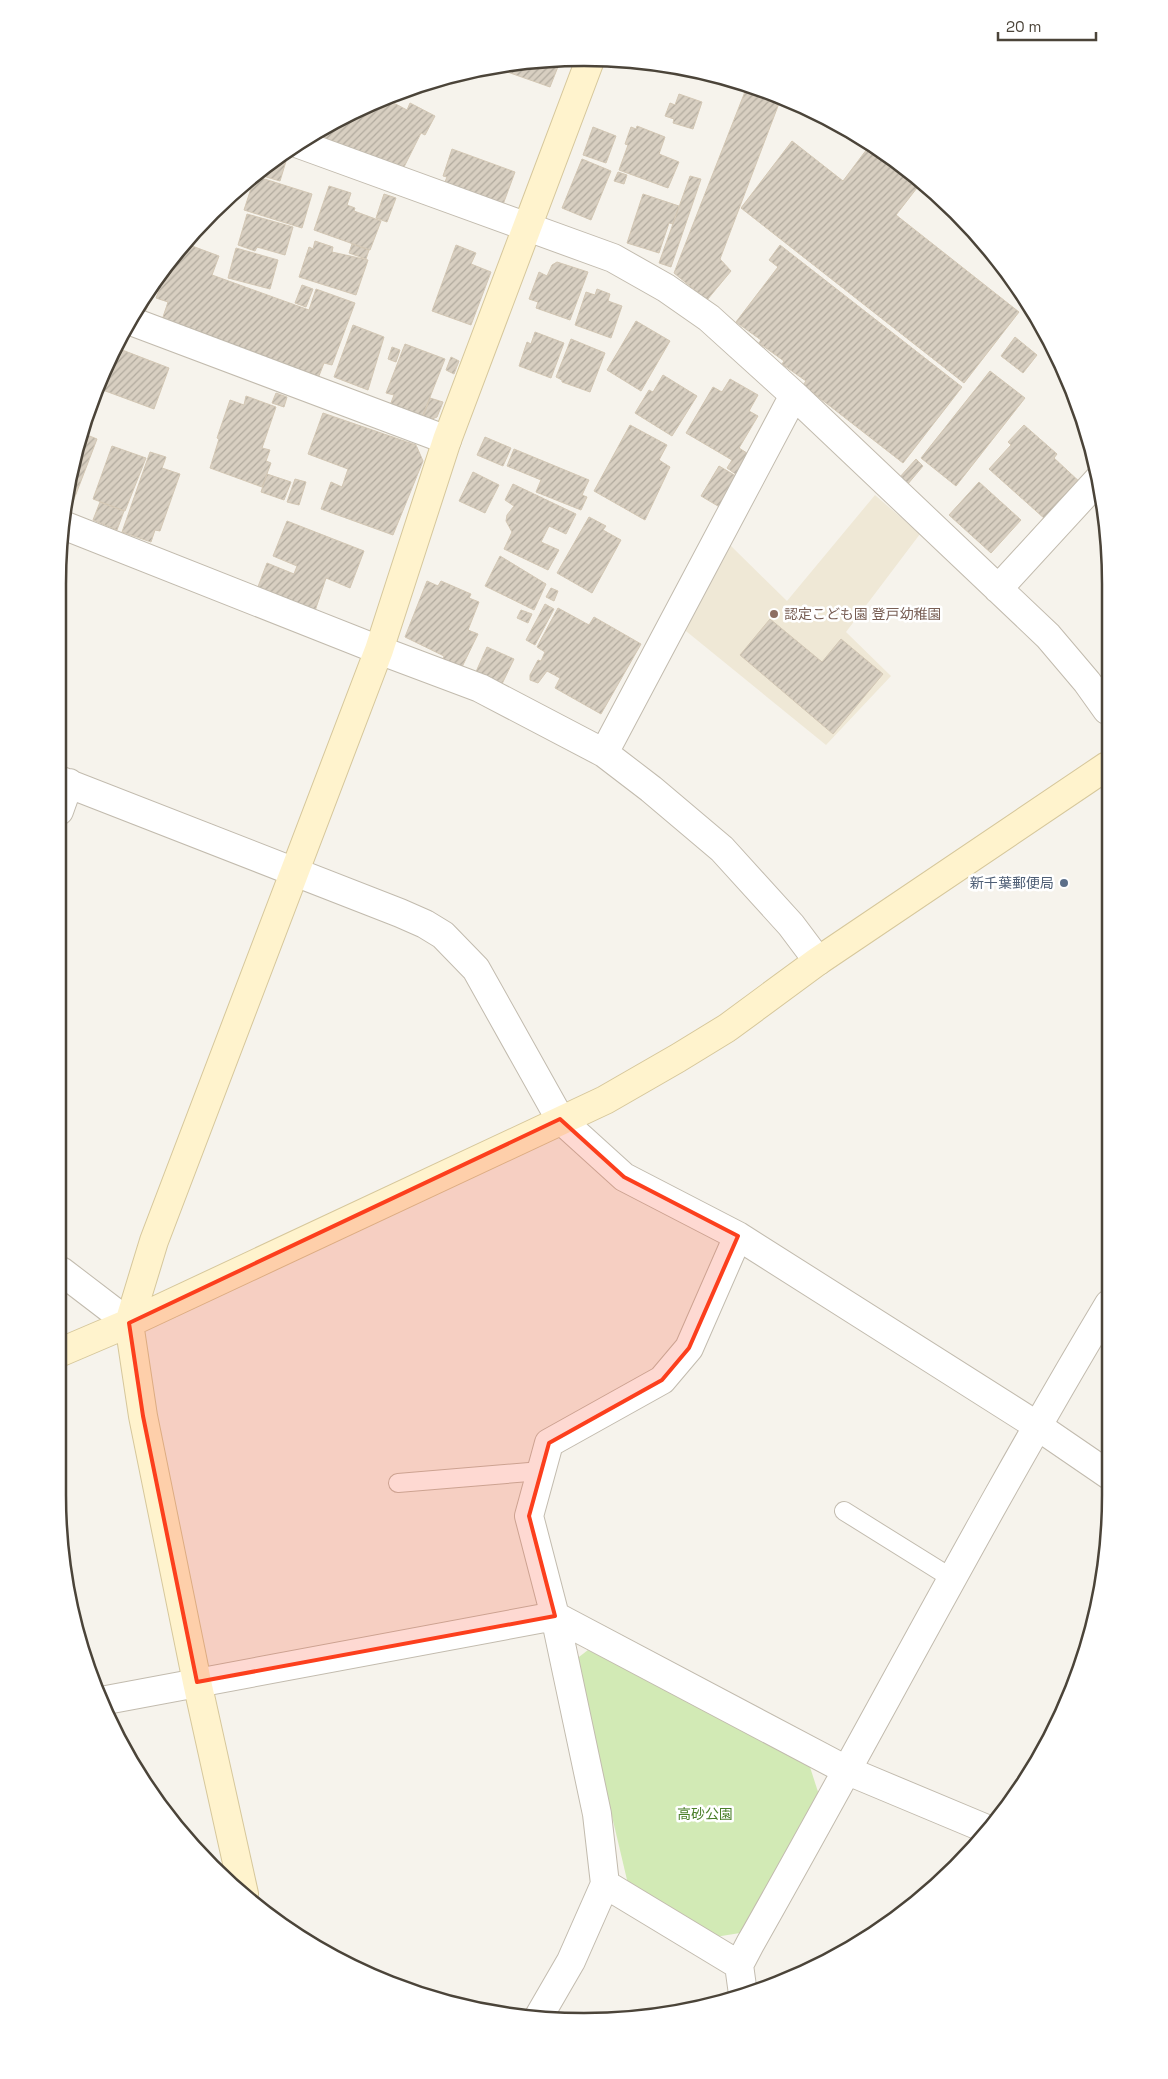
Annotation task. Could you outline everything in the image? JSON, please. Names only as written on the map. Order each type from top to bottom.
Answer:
[{"type":"street","points":[[241,1883],[197,1682],[143,1416],[129,1323],[154,1241],[379,650],[447,440],[525,228],[588,66]]},
{"type":"street","points":[[307,147],[525,228],[613,258],[666,288],[709,318],[794,395],[1048,636],[1102,703]]},
{"type":"street","points":[[137,323],[447,440]]},
{"type":"street","points":[[604,753],[794,395]]},
{"type":"street","points":[[998,589],[1092,486]]},
{"type":"street","points":[[70,528],[480,688],[604,753],[658,794],[722,849],[791,925],[818,961]]},
{"type":"street","points":[[66,1350],[129,1323],[560,1119],[605,1100],[727,1028],[818,961],[1102,769]]},
{"type":"street","points":[[66,782],[425,924],[460,951],[476,969],[560,1119],[624,1177],[738,1236],[1036,1424],[1102,1470]]},
{"type":"street","points":[[542,2011],[571,1961],[605,1884],[597,1814],[555,1616],[529,1516],[549,1443],[662,1380],[689,1348],[738,1236]]},
{"type":"street","points":[[66,1276],[129,1323]]},
{"type":"street","points":[[742,1987],[739,1965],[848,1772],[1036,1424],[1102,1316]]},
{"type":"street","points":[[109,1699],[555,1616],[848,1772],[981,1827]]},
{"type":"street","points":[[605,1884],[739,1965]]},
{"type":"lane","points":[[398,1483],[542,1471]]},
{"type":"lane","points":[[844,1511],[952,1579]]},
{"type":"highlighted area","points":[[560,1119],[624,1177],[738,1236],[689,1348],[662,1380],[549,1443],[529,1516],[555,1616],[197,1682],[143,1416],[129,1323]]},
{"type":"shaded area","name":"認定こども園 登戸幼稚園","points":[[875,495],[920,534],[846,632],[891,676],[826,745],[681,627],[730,545],[787,601]]},
{"type":"green space","name":"高砂公園","points":[[588,1650],[809,1764],[820,1798],[740,1933],[709,1938],[628,1884],[575,1660]]},
{"type":"building","points":[[558,67],[550,87],[508,72]]},
{"type":"building","points":[[745,92],[778,105],[720,259],[731,271],[707,300],[674,273]]},
{"type":"building","points":[[679,94],[702,102],[693,129],[673,123],[674,119],[665,116],[670,103],[675,105]]},
{"type":"building","points":[[394,103],[407,110],[410,103],[435,116],[425,135],[421,133],[400,175],[323,137],[386,106]]},
{"type":"building","points":[[637,126],[665,137],[659,154],[679,162],[668,188],[619,170],[628,145],[625,144],[631,127],[636,129]]},
{"type":"building","points":[[593,127],[616,136],[606,163],[583,155]]},
{"type":"building","points":[[792,141],[843,181],[866,150],[917,188],[896,215],[1019,312],[964,383],[741,208]]},
{"type":"building","points":[[452,149],[515,172],[501,210],[442,189],[447,177],[443,176]]},
{"type":"building","points":[[582,159],[611,171],[591,220],[562,208]]},
{"type":"building","points":[[286,161],[280,181],[265,177]]},
{"type":"building","points":[[618,172],[627,175],[624,184],[614,181]]},
{"type":"building","points":[[690,176],[701,179],[671,267],[659,263]]},
{"type":"building","points":[[263,178],[312,194],[302,228],[244,210],[251,188]]},
{"type":"building","points":[[329,186],[351,193],[347,205],[355,208],[354,211],[381,221],[370,250],[314,230]]},
{"type":"building","points":[[384,194],[396,198],[387,222],[376,218]]},
{"type":"building","points":[[643,194],[679,206],[673,224],[669,223],[659,253],[627,243]]},
{"type":"building","points":[[247,214],[293,227],[285,255],[257,247],[255,251],[238,245]]},
{"type":"building","points":[[315,241],[333,247],[332,252],[368,260],[356,295],[299,277],[309,247],[313,249]]},
{"type":"building","points":[[352,244],[369,250],[366,259],[349,253]]},
{"type":"building","points":[[456,245],[476,253],[471,264],[491,272],[471,325],[432,311]]},
{"type":"building","points":[[780,245],[962,387],[903,463],[803,385],[806,381],[782,364],[784,361],[759,343],[761,340],[736,322],[778,267],[769,260]]},
{"type":"building","points":[[192,246],[219,256],[212,275],[309,310],[316,289],[355,303],[332,365],[324,363],[317,381],[161,323],[168,302],[156,298],[160,287]]},
{"type":"building","points":[[236,248],[278,260],[270,289],[228,278]]},
{"type":"building","points":[[557,262],[588,272],[570,320],[536,308],[538,302],[529,299],[539,272],[547,276],[552,265]]},
{"type":"building","points":[[302,285],[313,289],[306,307],[295,303]]},
{"type":"building","points":[[597,289],[610,294],[608,301],[622,306],[611,338],[575,325],[586,292],[595,295]]},
{"type":"building","points":[[636,321],[670,341],[641,391],[607,370]]},
{"type":"building","points":[[353,325],[384,337],[368,390],[334,377]]},
{"type":"building","points":[[535,332],[564,343],[551,378],[519,366],[527,342],[531,344]]},
{"type":"building","points":[[1015,337],[1037,355],[1023,373],[1001,356]]},
{"type":"building","points":[[571,339],[605,353],[590,392],[562,382],[562,380],[556,377]]},
{"type":"building","points":[[405,344],[445,359],[421,420],[389,408],[394,395],[386,393]]},
{"type":"building","points":[[392,347],[400,350],[396,362],[388,359]]},
{"type":"building","points":[[123,350],[169,368],[154,409],[104,391]]},
{"type":"building","points":[[451,357],[459,361],[454,374],[446,370]]},
{"type":"building","points":[[990,371],[1025,398],[956,486],[921,458]]},
{"type":"building","points":[[663,375],[697,396],[672,436],[635,413],[649,390],[653,392]]},
{"type":"building","points":[[730,379],[758,395],[749,411],[758,416],[739,448],[750,455],[737,475],[727,468],[732,460],[686,433],[713,387],[722,392]]},
{"type":"building","points":[[276,393],[287,397],[284,407],[272,403]]},
{"type":"building","points":[[246,396],[276,407],[262,448],[270,450],[266,461],[271,463],[262,487],[210,468],[219,439],[217,438],[230,400],[244,405]]},
{"type":"building","points":[[430,398],[443,402],[437,417],[430,420],[423,417]]},
{"type":"building","points":[[323,413],[416,445],[423,461],[393,535],[321,509],[331,482],[342,487],[348,469],[308,454]]},
{"type":"building","points":[[630,425],[667,445],[659,460],[670,467],[645,520],[594,491]]},
{"type":"building","points":[[1024,425],[1057,454],[1054,458],[1083,485],[1045,519],[989,469],[1011,445],[1008,442]]},
{"type":"building","points":[[88,436],[97,439],[73,501]]},
{"type":"building","points":[[485,437],[511,448],[503,466],[477,455]]},
{"type":"building","points":[[112,446],[146,458],[125,511],[93,499]]},
{"type":"building","points":[[514,449],[589,480],[582,495],[587,497],[581,510],[536,492],[541,480],[507,466]]},
{"type":"building","points":[[150,452],[166,457],[162,468],[180,474],[160,531],[155,530],[151,542],[122,532]]},
{"type":"building","points":[[916,459],[923,466],[907,485],[899,478]]},
{"type":"building","points":[[719,466],[741,479],[723,509],[701,496]]},
{"type":"building","points":[[473,472],[499,485],[485,513],[459,501]]},
{"type":"building","points":[[267,474],[291,482],[284,500],[261,492]]},
{"type":"building","points":[[295,479],[306,482],[299,505],[287,502]]},
{"type":"building","points":[[979,482],[1021,520],[991,553],[949,515]]},
{"type":"building","points":[[513,484],[576,514],[566,534],[549,526],[541,542],[559,550],[548,570],[504,549],[512,532],[506,521],[507,515],[514,506],[505,500]]},
{"type":"building","points":[[100,502],[124,511],[117,530],[93,520]]},
{"type":"building","points":[[589,517],[606,526],[603,530],[621,540],[592,593],[557,573]]},
{"type":"building","points":[[287,521],[364,551],[350,588],[326,578],[314,614],[256,592],[267,563],[294,574],[297,566],[273,556]]},
{"type":"building","points":[[500,556],[546,584],[534,610],[485,586]]},
{"type":"building","points":[[427,581],[438,586],[441,581],[471,594],[469,598],[479,602],[468,630],[478,634],[461,669],[442,663],[444,656],[405,637]]},
{"type":"building","points":[[551,588],[558,591],[554,601],[546,597]]},
{"type":"building","points":[[545,604],[554,609],[535,645],[526,640]]},
{"type":"building","points":[[558,608],[589,625],[594,617],[641,644],[601,714],[555,688],[560,678],[547,671],[538,683],[530,680],[530,675],[538,660],[541,661],[545,652],[537,647]]},
{"type":"building","points":[[521,610],[532,614],[528,623],[517,618]]},
{"type":"building","points":[[770,619],[822,662],[841,639],[883,674],[833,734],[740,655]]},
{"type":"building","points":[[487,647],[514,659],[501,686],[475,674]]},
{"type":"place","name":"認定こども園 登戸幼稚園","points":[[774,614]]},
{"type":"place","name":"新千葉郵便局","points":[[1064,883]]}]
